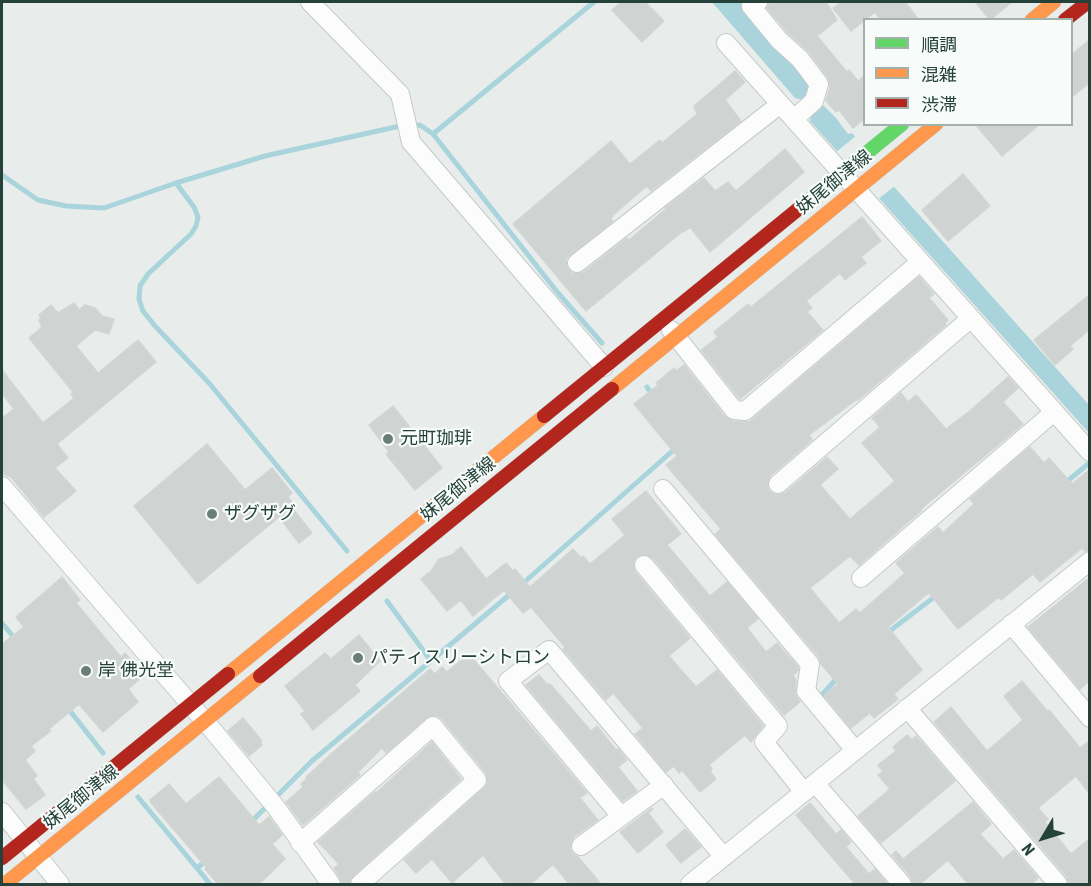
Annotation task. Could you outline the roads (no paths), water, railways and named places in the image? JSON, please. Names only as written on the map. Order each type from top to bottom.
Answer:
[{"type":"main road","points":[[1070,18],[1088,2]]},
{"type":"main road","name":"妹尾御津線","points":[[2,858],[900,126]]},
{"type":"main road","name":"妹尾御津線","points":[[5,885],[204,720],[934,126]]},
{"type":"street","points":[[310,2],[400,94],[411,142],[604,367]]},
{"type":"street","points":[[758,2],[751,6],[779,39],[800,59],[819,84],[812,103],[794,119]]},
{"type":"street","points":[[1072,18],[1089,10]]},
{"type":"street","points":[[726,43],[779,105],[859,186],[920,262],[1089,452]]},
{"type":"street","points":[[577,263],[779,105]]},
{"type":"street","points":[[662,320],[734,411],[745,411],[920,262]]},
{"type":"street","points":[[778,484],[970,319]]},
{"type":"street","points":[[861,578],[1054,412]]},
{"type":"street","points":[[2,486],[272,802],[331,885]]},
{"type":"street","points":[[663,489],[810,664],[806,691],[855,750]]},
{"type":"street","points":[[690,885],[1088,564]]},
{"type":"street","points":[[644,565],[778,726],[764,741],[902,885]]},
{"type":"street","points":[[1011,624],[1089,718]]},
{"type":"street","points":[[621,816],[508,681],[549,650],[724,857]]},
{"type":"street","points":[[907,708],[1058,885]]},
{"type":"street","points":[[300,843],[433,726],[477,780],[360,885]]},
{"type":"street","points":[[580,846],[664,785]]},
{"type":"street","points":[[2,812],[60,885]]},
{"type":"water","points":[[712,2],[741,2],[814,85],[817,106],[824,106],[848,134],[852,133],[896,189],[1089,405],[1089,433],[810,121],[813,109],[807,101],[795,98]]},
{"type":"waterway","points":[[2,175],[38,200],[66,206],[104,208],[265,156],[400,126],[420,125],[433,134],[594,2]]},
{"type":"waterway","points":[[433,134],[558,293],[602,343]]},
{"type":"waterway","points":[[176,183],[194,207],[198,217],[196,226],[191,234],[148,274],[140,286],[139,299],[143,311],[209,383],[347,551]]},
{"type":"waterway","points":[[647,387],[654,397]]},
{"type":"waterway","points":[[521,585],[678,446]]},
{"type":"waterway","points":[[1064,484],[1088,464]]},
{"type":"waterway","points":[[251,822],[312,761],[514,591]]},
{"type":"waterway","points":[[887,633],[937,595]]},
{"type":"waterway","points":[[387,601],[431,661]]},
{"type":"waterway","points":[[2,623],[16,640]]},
{"type":"waterway","points":[[821,696],[838,677]]},
{"type":"waterway","points":[[67,707],[103,753]]},
{"type":"waterway","points":[[138,797],[210,884]]},
{"type":"waterway","points":[[197,868],[207,860]]},
{"type":"place","name":"元町珈琲","points":[[388,439]]},
{"type":"place","name":"ザグザグ","points":[[212,514]]},
{"type":"place","name":"パティスリーシトロン","points":[[358,658]]},
{"type":"place","name":"岸 佛光堂","points":[[86,671]]}]
